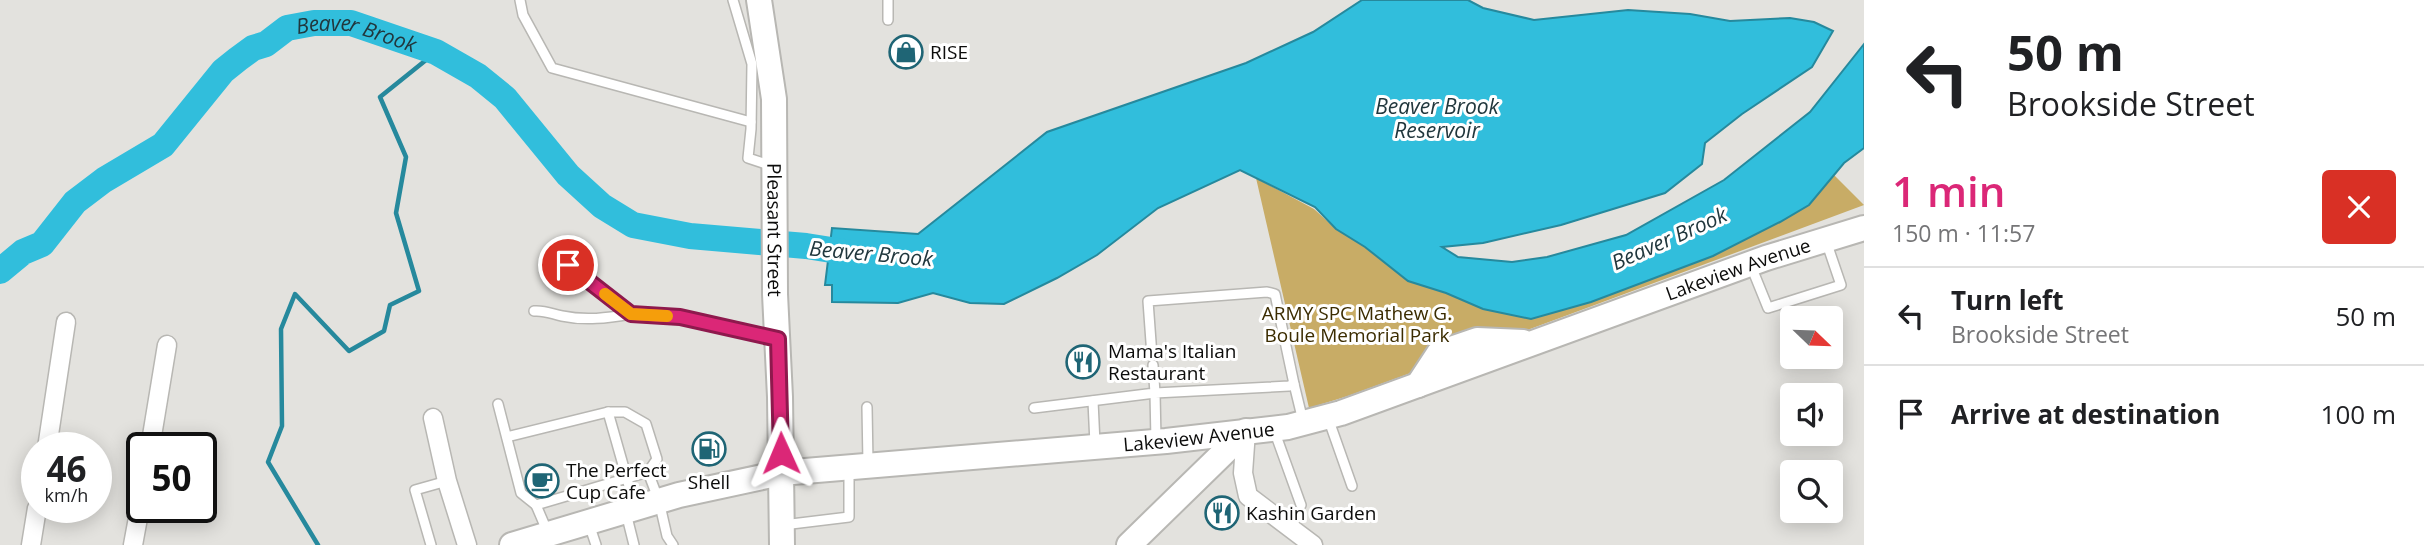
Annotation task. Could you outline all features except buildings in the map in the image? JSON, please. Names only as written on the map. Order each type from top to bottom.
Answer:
[{"type":"main road","name":"Pleasant Street","points":[[759,0],[774,99],[775,294],[781,535]]},
{"type":"main road","name":"Lakeview Avenue","points":[[512,545],[592,534],[640,507],[781,473],[1156,442],[1303,423],[1418,385],[1750,263],[1864,228]]},
{"type":"main road","points":[[1129,545],[1246,431]]},
{"type":"street","points":[[49,432],[66,323]]},
{"type":"street","points":[[153,432],[167,345]]},
{"type":"street","points":[[433,418],[447,481],[467,545]]},
{"type":"street","points":[[1246,431],[1243,473],[1248,496],[1304,543]]},
{"type":"street","points":[[31,545],[35,523]]},
{"type":"street","points":[[133,545],[137,523]]},
{"type":"lane","points":[[520,0],[523,15],[552,68],[751,122]]},
{"type":"lane","points":[[733,0],[752,64],[748,158],[775,167]]},
{"type":"lane","points":[[888,0],[888,20]]},
{"type":"lane","points":[[1750,263],[1768,308],[1841,285],[1825,239]]},
{"type":"lane","points":[[568,265],[631,314]]},
{"type":"lane","points":[[1156,442],[1148,301],[1268,292],[1275,294],[1303,423]]},
{"type":"lane","points":[[534,311],[545,310],[563,316],[597,320],[631,314],[680,317],[778,339]]},
{"type":"lane","points":[[1034,408],[1155,393],[1294,384]]},
{"type":"lane","points":[[1093,401],[1095,447]]},
{"type":"lane","points":[[499,404],[521,493],[536,505],[550,540]]},
{"type":"lane","points":[[781,535],[849,517],[867,407]]},
{"type":"lane","points":[[507,437],[608,412],[625,412],[646,424],[656,459],[648,471],[634,545]]},
{"type":"lane","points":[[608,412],[628,478],[640,507],[673,545]]},
{"type":"lane","points":[[1327,416],[1352,486]]},
{"type":"lane","points":[[1274,428],[1301,505]]},
{"type":"lane","points":[[536,505],[648,471]]},
{"type":"lane","points":[[430,545],[415,490],[447,481]]},
{"type":"green space","name":"ARMY SPC Mathew G. Boule Memorial Park","points":[[1834,175],[1864,205],[1348,396],[1309,408],[1256,178],[1314,209],[1336,229],[1365,247],[1408,281],[1446,293],[1591,302],[1713,256],[1780,222],[1809,205]]},
{"type":"water","name":"Beaver Brook Reservoir","points":[[1362,0],[1468,0],[1483,8],[1534,20],[1628,10],[1690,14],[1730,21],[1790,18],[1814,22],[1833,31],[1812,67],[1742,114],[1705,143],[1702,164],[1665,193],[1561,225],[1483,243],[1442,247],[1458,257],[1512,262],[1547,257],[1626,235],[1724,180],[1810,112],[1864,44],[1864,148],[1844,163],[1809,205],[1780,222],[1713,256],[1591,302],[1531,319],[1483,309],[1408,281],[1365,247],[1336,229],[1315,207],[1240,170],[1158,208],[1097,255],[1004,304],[970,303],[933,293],[898,303],[832,302],[832,285],[825,285],[832,228],[918,234],[1047,132],[1246,63],[1313,32]]},
{"type":"waterway","name":"Beaver Brook","points":[[0,271],[23,252],[42,244],[75,202],[104,180],[163,145],[223,71],[238,59],[253,48],[266,44],[287,28],[314,23],[351,23],[436,52],[478,76],[505,98],[568,175],[602,206],[633,225],[690,236],[806,246],[863,255]]},
{"type":"waterway","points":[[318,545],[268,462],[282,426],[281,329],[295,294],[349,351],[384,331],[390,305],[419,291],[396,213],[406,157],[380,97],[436,52]]},
{"type":"slow traffic","points":[[605,294],[631,314],[667,316]]},
{"type":"place","name":"RISE","points":[[906,52]]},
{"type":"place","name":"Mama's Italian Restaurant","points":[[1083,362]]},
{"type":"place","name":"Shell","points":[[709,449]]},
{"type":"place","name":"The Perfect Cup Cafe","points":[[542,481]]},
{"type":"place","name":"Kashin Garden","points":[[1222,513]]},
{"type":"route","points":[[568,265],[631,314],[680,317],[778,339],[781,453]]}]
